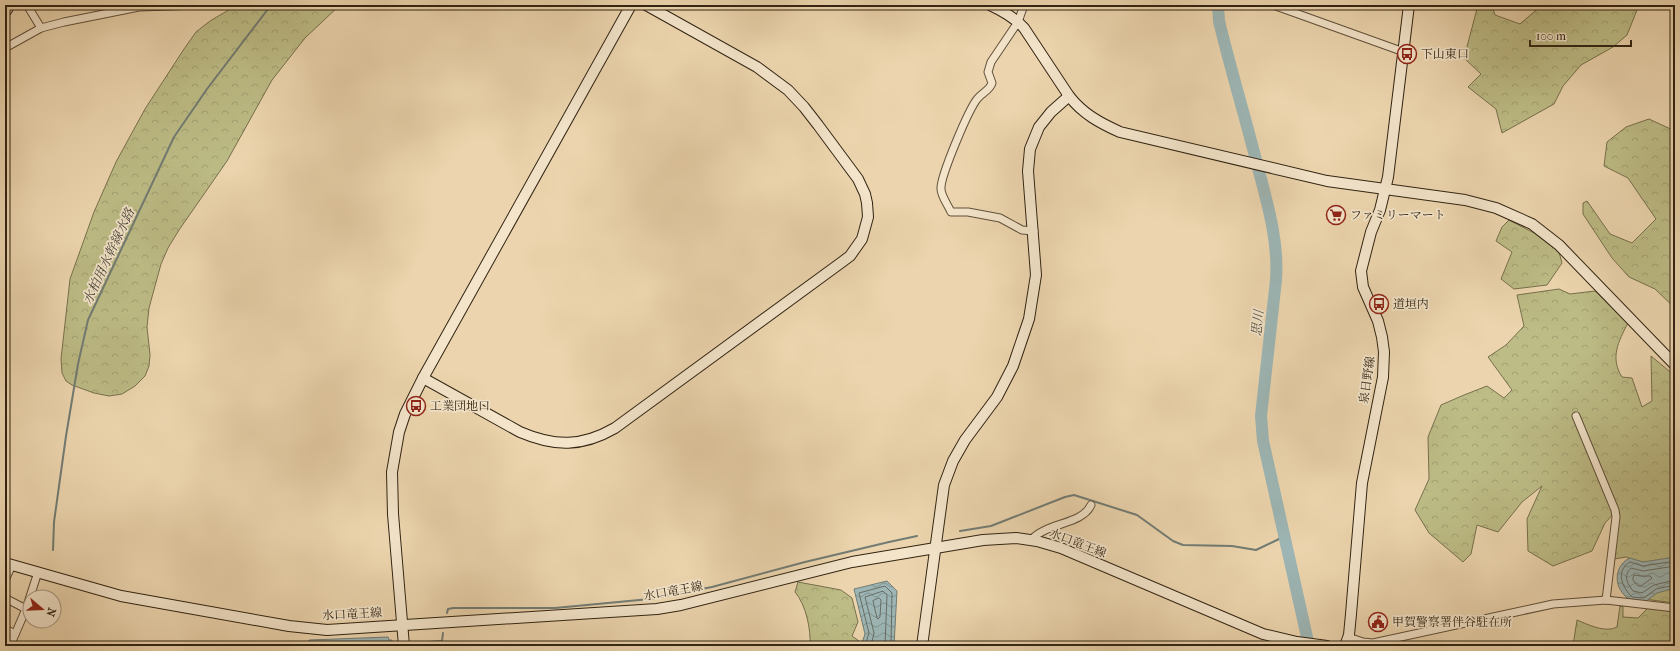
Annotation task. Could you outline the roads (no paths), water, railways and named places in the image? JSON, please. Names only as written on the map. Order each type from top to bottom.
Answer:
[{"type":"highway","points":[[5,10],[8,5]]},
{"type":"street","points":[[27,5],[41,28]]},
{"type":"street","points":[[5,48],[41,28],[139,7],[198,5]]},
{"type":"street","points":[[404,646],[393,514],[392,472],[399,432],[405,414],[423,378],[631,5]]},
{"type":"street","points":[[423,378],[520,432],[534,438],[556,443],[582,442],[615,428],[842,262],[857,248],[862,239],[868,217],[865,194],[858,179],[804,107],[788,90],[757,66],[646,5]]},
{"type":"street","points":[[990,5],[1001,10],[1024,28],[1068,96],[1084,112],[1097,122],[1120,132],[1327,181],[1465,200],[1496,208],[1532,224],[1559,245],[1675,365]]},
{"type":"street","points":[[1024,5],[1018,22],[991,62],[988,72],[992,83],[991,87],[977,99],[969,115],[944,170],[941,190],[951,212],[968,212],[1000,218],[1022,230],[1034,231]]},
{"type":"street","points":[[1273,5],[1404,52]]},
{"type":"street","name":"泉日野線","points":[[1347,641],[1362,483],[1383,377],[1384,352],[1378,321],[1363,287],[1361,271],[1364,256],[1380,210],[1385,189],[1395,131],[1410,5]]},
{"type":"street","points":[[922,646],[944,485],[953,461],[965,440],[997,397],[1013,366],[1029,319],[1036,275],[1034,231],[1028,171],[1030,149],[1039,127],[1051,112],[1068,96]]},
{"type":"street","points":[[1576,416],[1615,510],[1616,517],[1606,600]]},
{"type":"street","points":[[1031,540],[1036,534],[1046,529],[1079,518],[1088,512],[1091,505]]},
{"type":"street","name":"水口竜王線","points":[[9,564],[121,596],[289,626],[327,630],[402,624],[657,609],[681,605],[852,562],[1007,538],[1031,540],[1061,548],[1251,630],[1274,637],[1326,646]]},
{"type":"street","points":[[5,580],[9,564]]},
{"type":"street","points":[[32,589],[38,572]]},
{"type":"street","points":[[5,598],[22,607]]},
{"type":"street","points":[[1347,641],[1373,643],[1553,604],[1606,600],[1675,608]]},
{"type":"street","points":[[10,646],[22,618]]},
{"type":"street","points":[[5,629],[15,634]]},
{"type":"water","points":[[1675,557],[1675,588],[1657,593],[1645,602],[1629,600],[1621,591],[1617,576],[1621,565],[1626,560],[1630,558],[1643,562]]},
{"type":"water","points":[[887,581],[897,591],[894,646],[861,646],[865,634],[854,589]]},
{"type":"water","points":[[388,637],[389,640],[392,640],[392,646],[309,646],[309,640]]},
{"type":"waterway","name":"水柏用水幹線水路","points":[[53,550],[54,522],[66,436],[78,364],[88,320],[174,137],[207,89],[271,5]]},
{"type":"waterway","name":"思川","points":[[1218,5],[1219,21],[1264,189],[1274,234],[1276,249],[1276,280],[1261,416],[1263,441],[1309,646]]},
{"type":"waterway","points":[[960,531],[991,526],[1065,497],[1074,495],[1137,515],[1173,541],[1183,545],[1232,546],[1256,550],[1279,539],[1283,530]]},
{"type":"waterway","points":[[447,613],[448,609],[453,608],[555,608],[650,599],[712,587],[805,562],[917,536]]},
{"type":"waterway","points":[[415,643],[442,641],[443,633]]},
{"type":"place","name":"下山東口","points":[[1407,54]]},
{"type":"place","name":"ファミリーマート","points":[[1336,215]]},
{"type":"place","name":"道垣内","points":[[1379,304]]},
{"type":"place","name":"工業団地口","points":[[416,406]]},
{"type":"place","name":"甲賀警察署伴谷駐在所","points":[[1378,622]]}]
